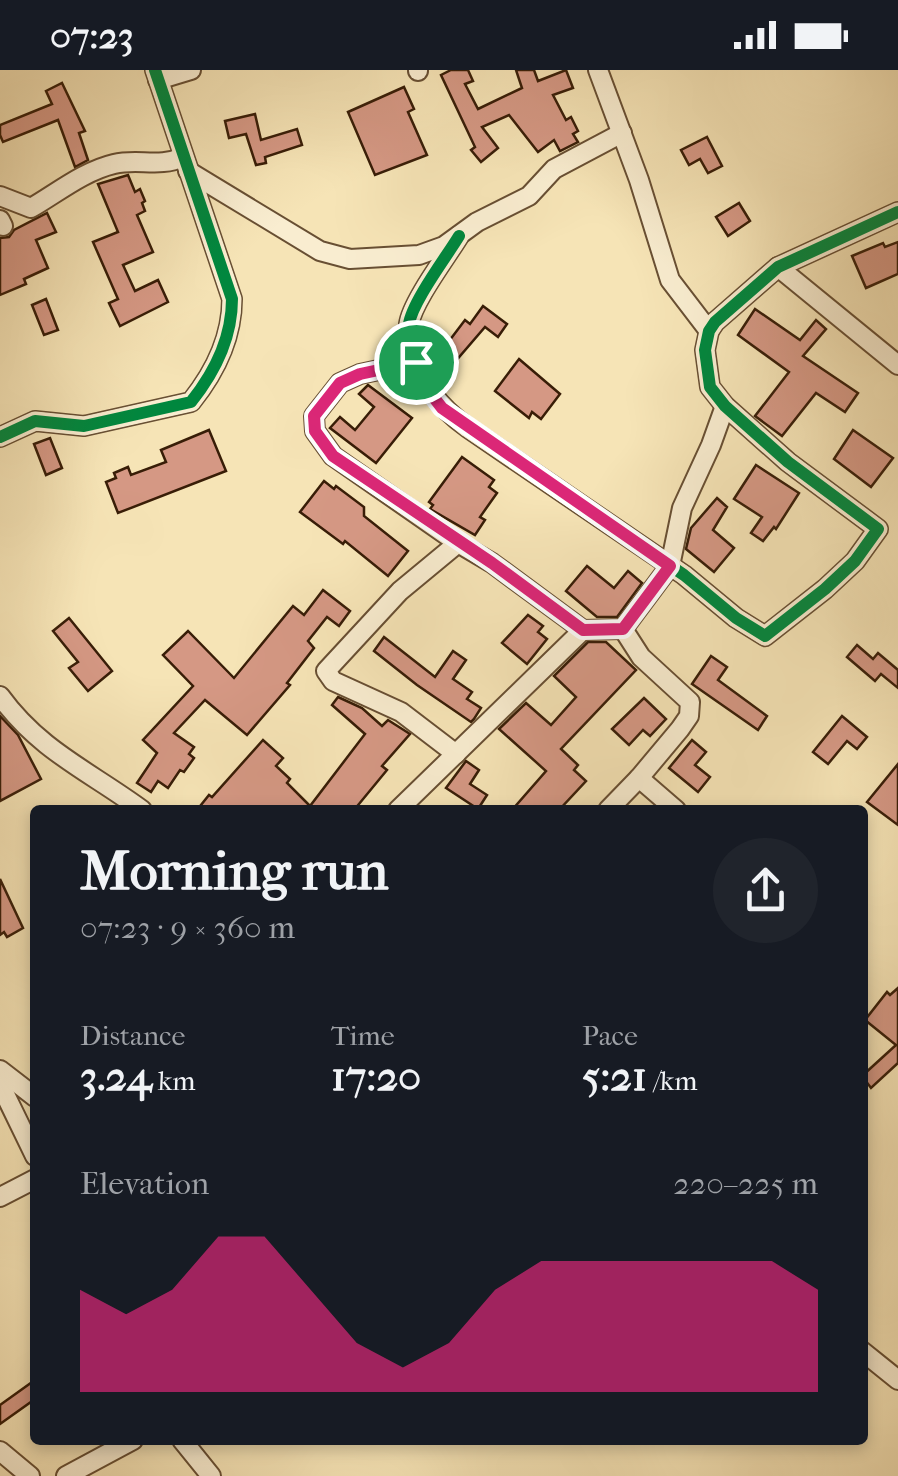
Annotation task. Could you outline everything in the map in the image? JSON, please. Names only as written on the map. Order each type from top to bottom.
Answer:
[{"type":"street","points":[[0,437],[35,421],[84,426],[174,408],[191,402],[202,389],[232,326],[232,299],[156,75],[191,70]]},
{"type":"street","points":[[598,70],[670,280],[709,331]]},
{"type":"street","points":[[0,196],[31,208],[98,169],[120,162],[186,164],[320,250],[350,259],[419,254],[444,246],[477,222],[529,196],[554,169],[622,133]]},
{"type":"street","points":[[460,236],[409,324],[416,362],[428,390],[442,408],[765,636],[845,570],[878,529],[788,462],[725,406],[710,387],[705,350],[709,331],[778,266],[898,212]]},
{"type":"street","points":[[778,266],[898,365]]},
{"type":"street","points":[[416,362],[360,374],[340,383],[314,416],[315,431],[333,456],[492,563],[583,630],[623,629]]},
{"type":"street","points":[[623,629],[670,566],[682,508],[712,446],[725,406]]},
{"type":"street","points":[[456,754],[419,722],[333,681],[326,671],[400,590],[458,543]]},
{"type":"street","points":[[613,805],[689,716],[690,702],[641,657],[623,629]]},
{"type":"street","points":[[403,805],[583,630]]},
{"type":"street","points":[[0,696],[18,722],[50,750],[134,805]]},
{"type":"street","points":[[639,778],[670,805]]},
{"type":"street","points":[[0,1070],[30,1093]]},
{"type":"street","points":[[0,1084],[30,1146]]},
{"type":"street","points":[[0,1197],[30,1182]]},
{"type":"street","points":[[868,1356],[898,1380]]},
{"type":"street","points":[[66,1476],[124,1445]]},
{"type":"street","points":[[186,1445],[212,1476]]},
{"type":"street","points":[[0,1451],[30,1476]]},
{"type":"building","points":[[451,70],[468,70],[473,81],[465,84],[478,109],[522,88],[516,70],[534,70],[538,81],[566,70],[573,88],[553,95],[566,120],[571,117],[578,142],[560,151],[554,140],[538,152],[509,115],[482,127],[498,148],[481,162],[471,150],[475,147],[441,75]]},
{"type":"building","points":[[62,83],[85,131],[79,133],[88,160],[75,167],[58,120],[3,142],[0,135],[0,125],[52,104],[46,91]]},
{"type":"building","points":[[404,87],[414,109],[408,112],[427,155],[375,175],[348,112]]},
{"type":"building","points":[[255,114],[261,140],[297,129],[302,145],[265,157],[266,163],[256,165],[246,134],[229,138],[225,121]]},
{"type":"building","points":[[707,137],[722,166],[708,173],[700,159],[689,165],[681,150]]},
{"type":"building","points":[[128,175],[135,192],[140,189],[145,201],[145,211],[137,215],[153,252],[123,265],[135,291],[158,280],[168,302],[120,326],[109,303],[118,299],[93,242],[118,232],[98,184]]},
{"type":"building","points":[[739,203],[750,221],[728,236],[716,217]]},
{"type":"building","points":[[47,213],[56,232],[36,240],[48,268],[24,279],[26,284],[0,295],[0,238],[9,237],[14,230]]},
{"type":"building","points":[[898,242],[898,274],[866,288],[852,256],[883,243],[885,247]]},
{"type":"building","points":[[46,299],[58,330],[44,335],[32,305]]},
{"type":"building","points":[[483,306],[507,324],[498,337],[485,327],[454,363],[440,353],[465,320],[470,324]]},
{"type":"building","points":[[755,309],[800,340],[816,320],[826,329],[803,356],[858,393],[845,412],[816,393],[782,436],[755,416],[789,372],[738,335]]},
{"type":"building","points":[[519,359],[560,394],[541,419],[532,412],[529,418],[495,391]]},
{"type":"building","points":[[368,385],[412,418],[376,463],[330,428],[340,417],[355,430],[374,407],[359,394]]},
{"type":"building","points":[[209,430],[226,471],[118,513],[106,482],[116,478],[114,473],[128,467],[131,475],[166,462],[161,450]]},
{"type":"building","points":[[853,430],[893,458],[871,487],[834,459]]},
{"type":"building","points":[[50,438],[62,468],[46,475],[34,444]]},
{"type":"building","points":[[462,457],[494,480],[489,487],[497,493],[480,517],[485,520],[475,535],[430,509],[433,505],[429,502]]},
{"type":"building","points":[[756,465],[799,493],[776,529],[763,541],[751,533],[762,517],[734,499]]},
{"type":"building","points":[[324,481],[364,507],[364,516],[408,551],[388,576],[345,541],[343,544],[300,512]]},
{"type":"building","points":[[717,498],[727,507],[713,530],[734,548],[714,572],[686,549],[691,528]]},
{"type":"building","points":[[587,566],[614,588],[628,571],[642,583],[617,617],[597,617],[566,591]]},
{"type":"building","points":[[323,590],[350,611],[339,626],[327,617],[308,641],[314,648],[287,683],[290,685],[247,735],[205,700],[174,733],[194,747],[189,754],[194,758],[184,772],[180,770],[168,788],[158,781],[151,792],[137,783],[157,753],[143,740],[193,686],[163,655],[188,631],[234,678],[293,606],[304,615]]},
{"type":"building","points":[[528,615],[543,626],[538,632],[547,639],[527,664],[502,643]]},
{"type":"building","points":[[69,618],[112,671],[88,691],[69,668],[78,662],[53,631]]},
{"type":"building","points":[[384,637],[435,677],[453,651],[466,660],[453,679],[472,692],[467,699],[481,708],[474,719],[471,722],[374,651]]},
{"type":"building","points":[[588,642],[606,642],[636,670],[561,749],[578,765],[574,770],[586,781],[564,805],[516,805],[546,771],[499,729],[526,703],[551,725],[576,697],[554,676]]},
{"type":"building","points":[[857,645],[873,659],[878,653],[898,670],[898,688],[881,674],[875,681],[847,657]]},
{"type":"building","points":[[711,656],[727,667],[718,680],[767,716],[758,730],[692,684]]},
{"type":"building","points":[[338,697],[362,708],[382,726],[388,720],[410,734],[382,766],[387,770],[358,805],[311,805],[365,734],[332,705]]},
{"type":"building","points":[[644,698],[666,719],[650,736],[643,730],[629,745],[612,729]]},
{"type":"building","points":[[0,716],[18,735],[41,779],[0,801]]},
{"type":"building","points":[[842,716],[867,737],[857,749],[847,741],[828,764],[813,752]]},
{"type":"building","points":[[263,740],[283,758],[276,766],[290,779],[287,783],[309,805],[201,805]]},
{"type":"building","points":[[692,740],[706,752],[695,765],[710,777],[698,792],[669,768]]},
{"type":"building","points":[[466,761],[479,770],[470,784],[487,795],[481,805],[472,805],[446,788]]},
{"type":"building","points":[[898,764],[898,825],[867,802]]},
{"type":"building","points":[[0,879],[23,928],[7,937],[4,932],[0,935]]},
{"type":"building","points":[[898,988],[898,1063],[871,1088],[868,1071],[896,1045],[868,1022],[868,1016],[887,992],[890,995]]},
{"type":"building","points":[[30,1384],[30,1403],[0,1424],[0,1405]]},
{"type":"cycle path","points":[[0,437],[35,421],[84,426],[191,402],[220,354],[229,327],[232,299],[155,70]]},
{"type":"cycle path","points":[[459,236],[423,292],[409,324],[416,360],[432,393],[468,428],[684,575],[736,618],[765,636],[855,561],[878,529],[788,462],[725,406],[710,387],[705,350],[709,331],[778,267],[898,212]]},
{"type":"route","points":[[416,362],[428,390],[442,408],[670,566],[623,629],[583,630],[492,563],[333,456],[315,431],[314,416],[340,383],[360,374],[416,362]]}]
